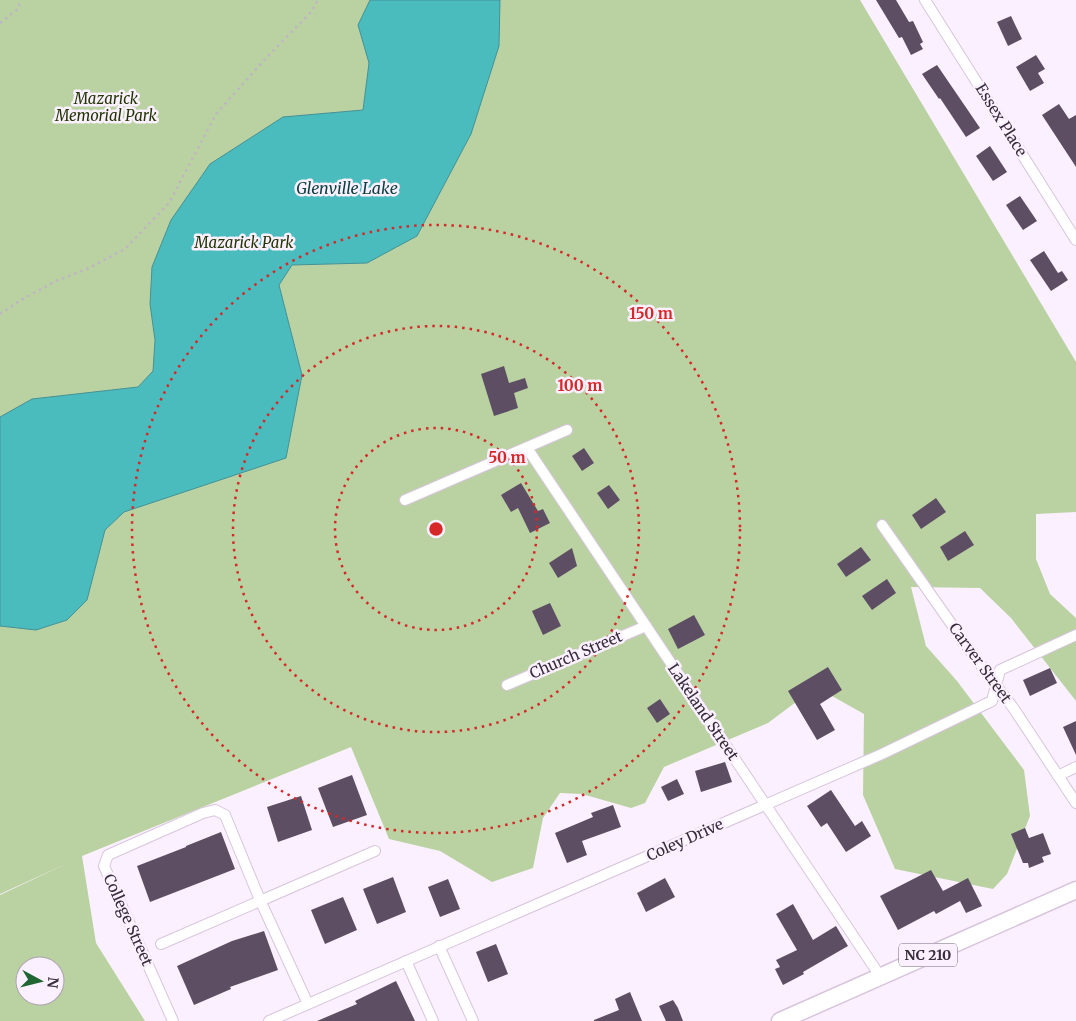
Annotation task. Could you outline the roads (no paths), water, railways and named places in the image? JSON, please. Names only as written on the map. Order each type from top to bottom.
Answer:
[{"type":"main road","name":"NC 210","points":[[780,1021],[1076,890]]},
{"type":"street","name":"Essex Place","points":[[925,0],[1074,233]]},
{"type":"street","points":[[404,500],[567,430]]},
{"type":"street","name":"Lakeland Street","points":[[527,448],[880,976]]},
{"type":"street","name":"Carver Street","points":[[882,525],[1014,709],[1076,803]]},
{"type":"street","name":"Church Street","points":[[507,685],[646,626]]},
{"type":"street","name":"Coley Drive","points":[[269,1021],[882,754],[992,702],[1000,670],[1076,635]]},
{"type":"street","points":[[1058,776],[1076,767]]},
{"type":"street","name":"College Street","points":[[173,1021],[104,866],[108,855],[203,813],[215,810],[225,814],[260,900],[308,1004]]},
{"type":"street","points":[[161,944],[375,851]]},
{"type":"street","points":[[439,946],[473,1021]]},
{"type":"street","points":[[406,961],[433,1021]]},
{"type":"water","name":"Glenville Lake","points":[[370,0],[500,0],[499,46],[471,134],[417,236],[367,263],[292,265],[279,285],[302,375],[286,458],[124,512],[105,530],[87,600],[67,620],[36,630],[0,626],[0,417],[32,399],[138,387],[153,371],[155,340],[150,304],[152,267],[171,220],[210,164],[283,117],[363,110],[369,63],[358,25]]},
{"type":"park label","name":"Mazarick Memorial Park","points":[[106,108]]},
{"type":"park label","name":"Mazarick Park","points":[[244,243]]}]
